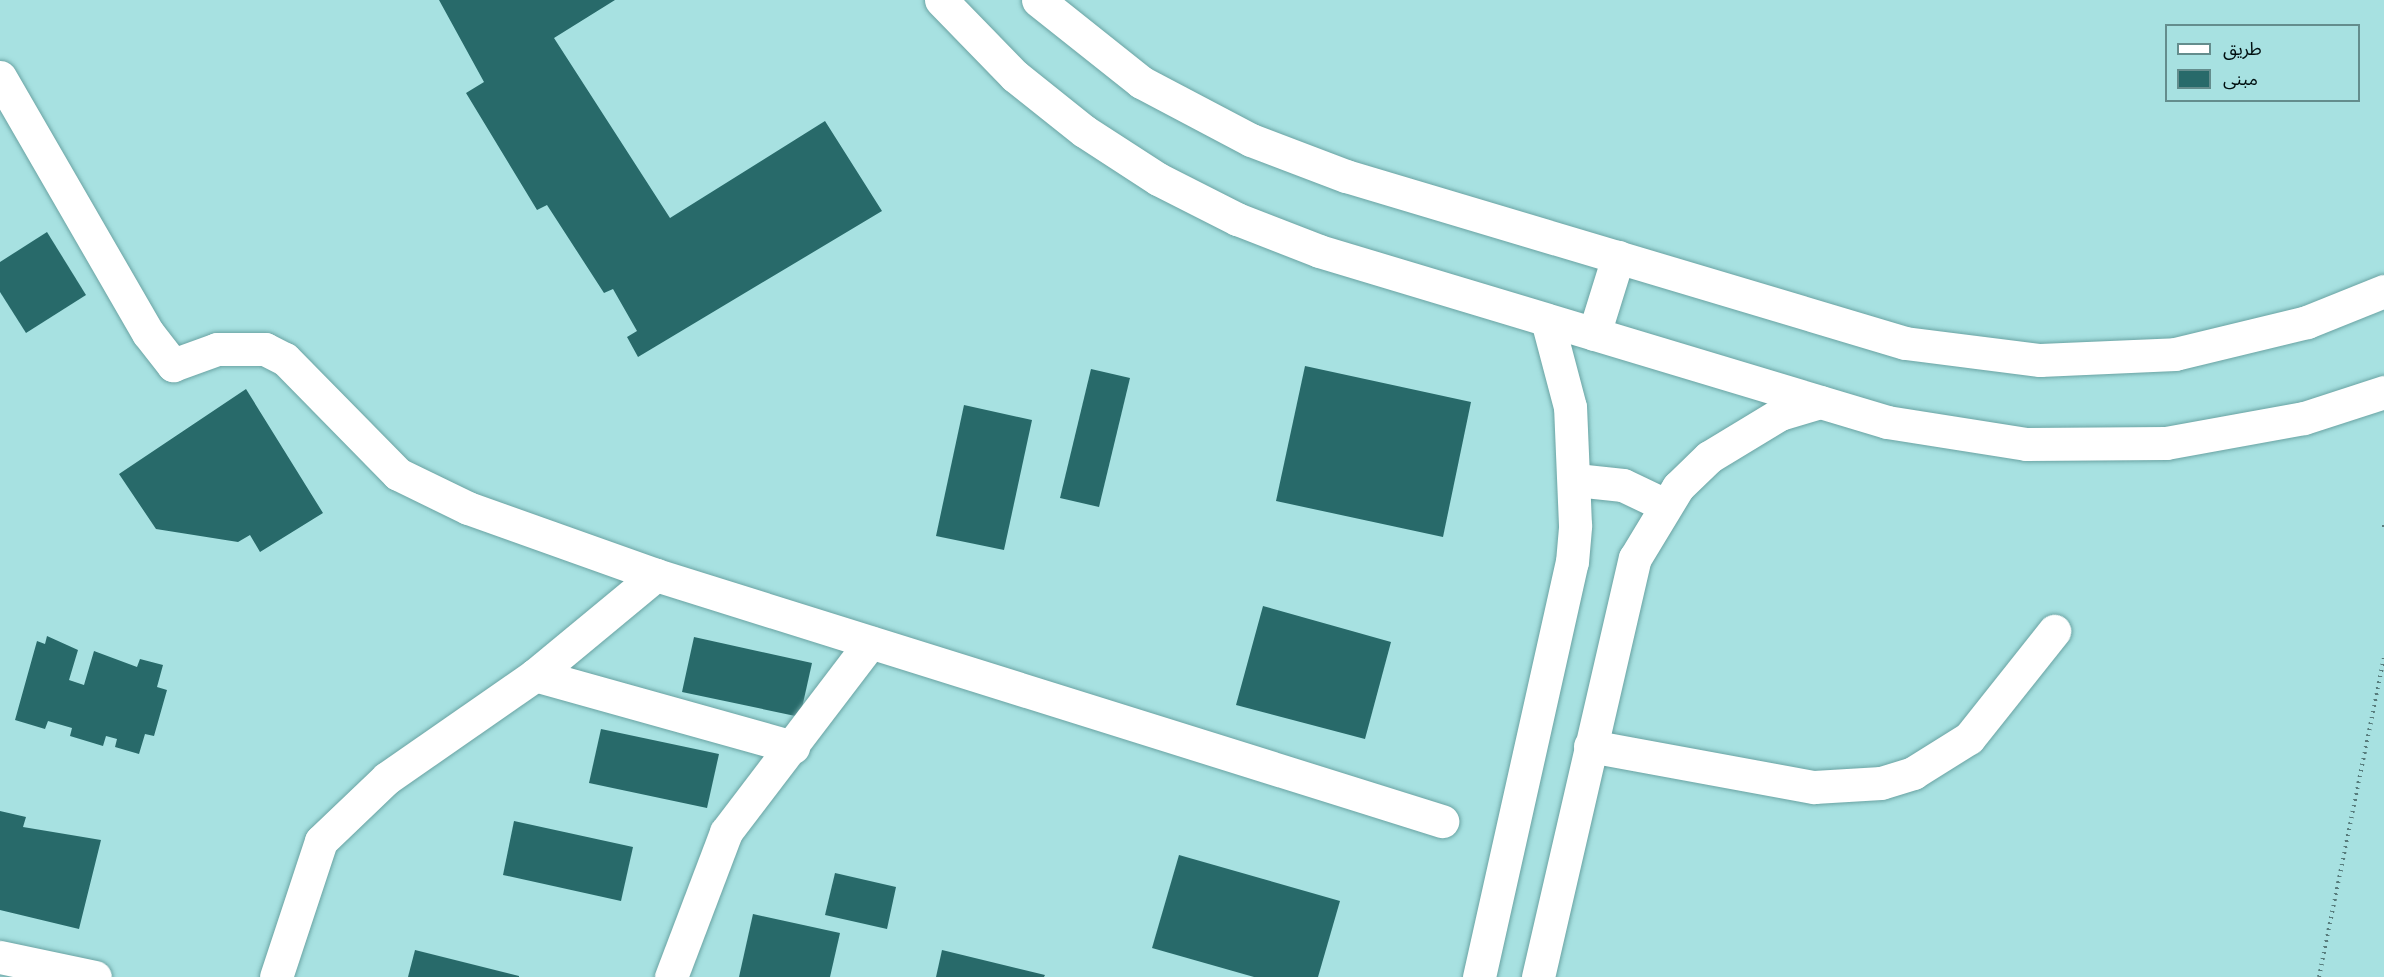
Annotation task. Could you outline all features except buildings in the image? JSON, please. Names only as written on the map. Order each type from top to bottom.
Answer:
[{"type":"street","points":[[941,0],[1015,76],[1084,131],[1158,179],[1237,219],[1319,251],[1820,402],[1956,435],[2096,447],[2235,434],[2304,418],[2384,392]]},
{"type":"street","points":[[1038,0],[1141,82],[1251,140],[1346,176],[1905,343],[2040,360],[2119,359],[2242,341],[2307,322],[2384,291]]},
{"type":"street","points":[[0,77],[168,362],[182,364],[217,349],[242,346],[265,350],[285,359],[398,474],[468,508],[656,575],[870,644],[1442,821]]},
{"type":"street","points":[[1594,334],[1618,257]]},
{"type":"street","points":[[1479,977],[1572,562],[1576,480],[1570,407],[1546,320]]},
{"type":"street","points":[[1538,977],[1622,598],[1635,558],[1665,505],[1708,457],[1742,433],[1780,414],[1820,402]]},
{"type":"street","points":[[1576,480],[1623,485],[1665,505]]},
{"type":"street","points":[[276,977],[321,841],[387,778],[535,675],[656,575]]},
{"type":"street","points":[[1590,746],[1815,787],[1881,783],[1913,773],[1969,738],[2054,631]]},
{"type":"street","points":[[671,977],[726,832],[870,644]]},
{"type":"street","points":[[535,675],[792,747]]},
{"type":"street","points":[[0,957],[93,977]]},
{"type":"path","points":[[2319,977],[2384,658]]}]
